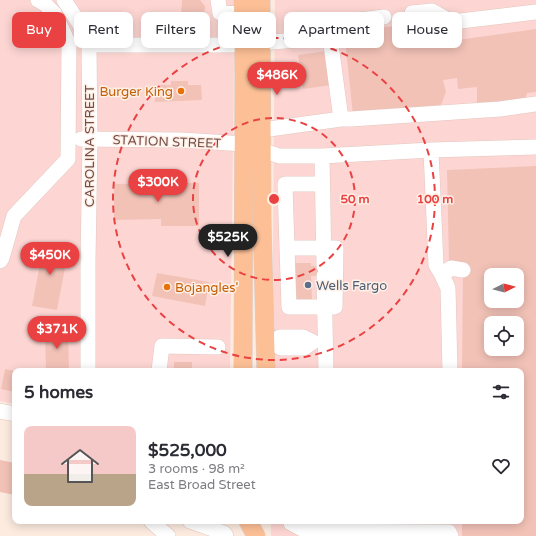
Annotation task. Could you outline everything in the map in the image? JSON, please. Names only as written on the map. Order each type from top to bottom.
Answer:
[{"type":"main road","points":[[259,12],[261,0]]},
{"type":"main road","points":[[253,48],[262,130],[262,222],[269,344],[266,368]]},
{"type":"main road","points":[[243,368],[244,144],[253,48]]},
{"type":"main road","points":[[244,144],[262,150]]},
{"type":"main road","points":[[244,217],[252,224],[253,337],[269,344]]},
{"type":"street","points":[[0,261],[14,216],[68,159],[70,44],[54,13],[45,4],[38,0]]},
{"type":"street","name":"CAROLINA STREET","points":[[64,0],[74,15]]},
{"type":"street","points":[[218,0],[220,13],[243,7]]},
{"type":"street","points":[[422,12],[434,12]]},
{"type":"street","points":[[462,21],[536,12]]},
{"type":"street","points":[[133,43],[218,44]]},
{"type":"street","points":[[70,44],[74,44]]},
{"type":"street","name":"CAROLINA STREET","points":[[88,48],[90,140],[88,368]]},
{"type":"street","points":[[331,48],[341,118]]},
{"type":"street","points":[[262,130],[341,118],[351,119],[500,109],[536,104]]},
{"type":"street","name":"STATION STREET","points":[[68,140],[182,140],[244,144]]},
{"type":"street","points":[[262,150],[279,156],[322,156],[431,150],[536,147]]},
{"type":"street","points":[[431,150],[436,265],[448,288],[450,368]]},
{"type":"street","points":[[322,156],[324,271],[323,307],[319,342],[325,368]]},
{"type":"street","points":[[287,248],[336,248],[335,307],[289,307],[287,248],[285,184],[322,184]]},
{"type":"street","points":[[442,275],[451,268],[463,270]]},
{"type":"street","points":[[269,344],[282,348],[304,348],[319,342]]},
{"type":"street","points":[[159,368],[162,346],[218,347]]},
{"type":"street","points":[[0,411],[12,413]]},
{"type":"street","points":[[154,524],[168,536]]},
{"type":"street","points":[[198,524],[224,533],[226,536]]},
{"type":"street","points":[[293,524],[306,531],[325,526],[450,530]]},
{"type":"shaded area","points":[[0,0],[235,0],[235,12],[218,12],[218,48],[234,48],[230,368],[12,368],[12,403],[0,401]]},
{"type":"shaded area","points":[[275,0],[536,0],[536,536],[271,536],[271,524],[524,524],[524,368],[272,368],[275,48],[276,48]]},
{"type":"building","points":[[182,0],[200,0],[205,6],[205,12],[181,12]]},
{"type":"building","points":[[384,27],[392,27],[392,48],[462,48],[462,39],[536,29],[536,92],[527,93],[525,100],[477,103],[477,87],[458,89],[457,78],[443,80],[446,92],[441,105],[353,115],[346,48],[384,48]]},
{"type":"building","points":[[327,51],[332,85],[303,89],[298,55]]},
{"type":"building","points":[[171,81],[188,81],[188,85],[201,85],[202,100],[155,102],[155,93],[160,92],[160,85],[171,85]]},
{"type":"building","points":[[536,166],[536,536],[462,536],[462,524],[524,524],[524,368],[462,368],[463,262],[449,262],[447,170]]},
{"type":"building","points":[[199,183],[199,226],[161,226],[161,219],[114,220],[114,184]]},
{"type":"building","points":[[44,243],[69,247],[57,310],[32,306]]},
{"type":"building","points":[[291,263],[311,263],[311,266],[331,266],[331,275],[311,276],[312,299],[293,300]]},
{"type":"building","points":[[157,273],[209,282],[205,306],[152,296]]},
{"type":"building","points":[[68,329],[69,368],[46,368],[45,330]]},
{"type":"building","points":[[174,362],[192,362],[192,368],[174,368]]},
{"type":"building","points":[[5,369],[12,370],[12,391],[1,389]]},
{"type":"building","points":[[0,460],[12,462],[12,494],[0,492]]},
{"type":"place","name":"Burger King","points":[[181,91]]},
{"type":"place","name":"Wells Fargo","points":[[308,285]]},
{"type":"place","name":"Bojangles'","points":[[167,287]]}]
